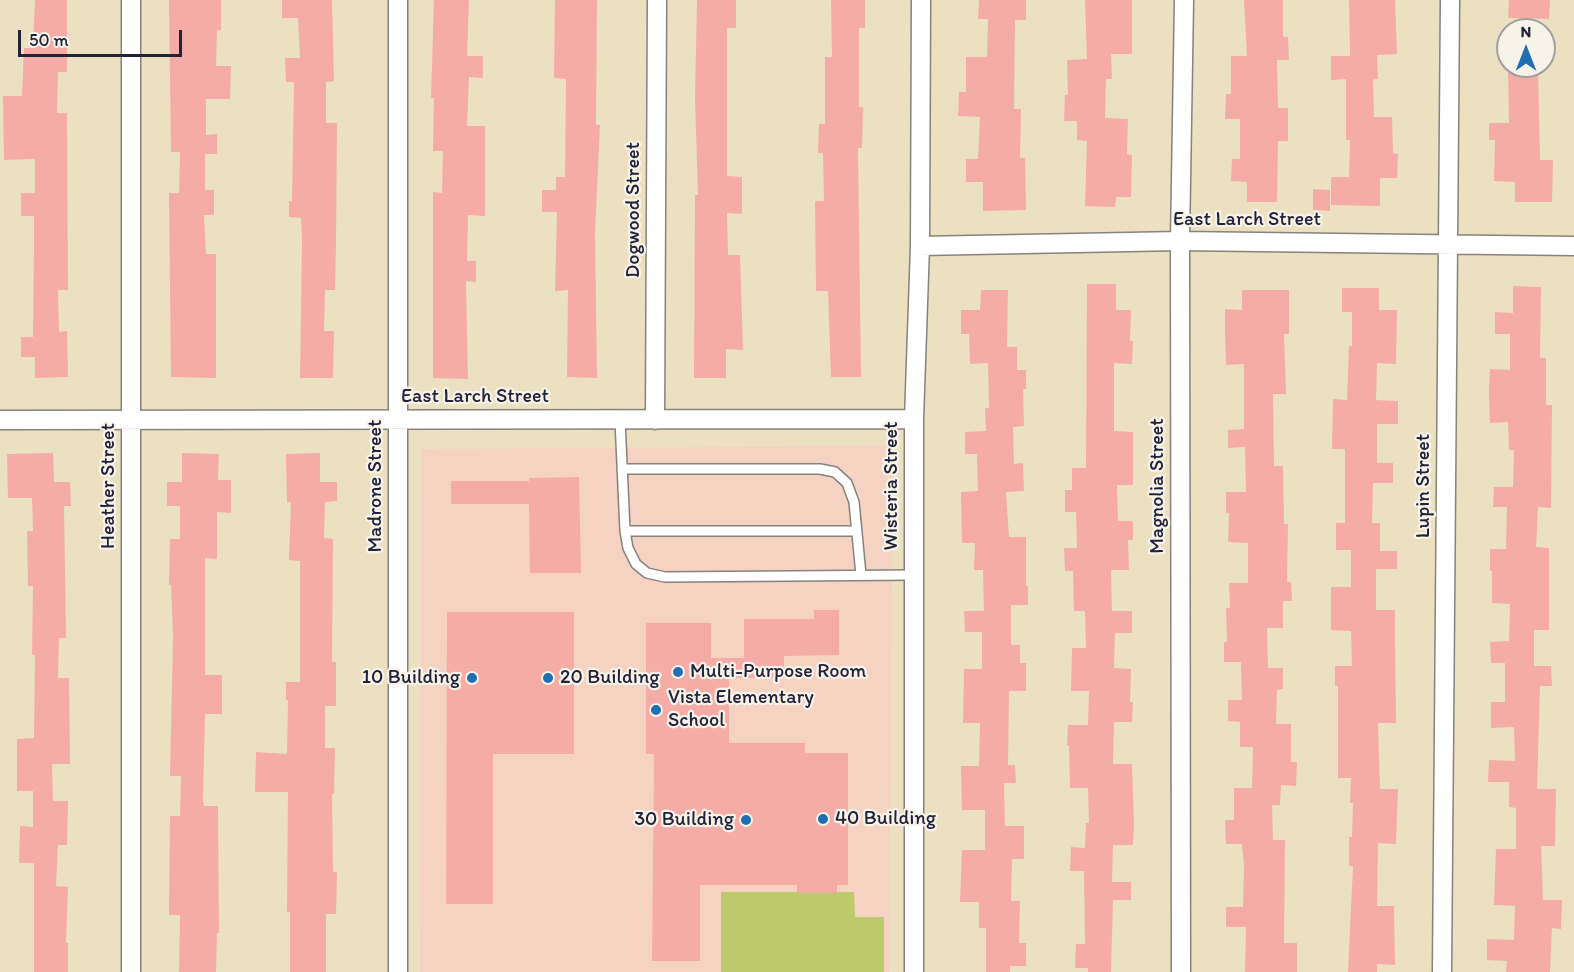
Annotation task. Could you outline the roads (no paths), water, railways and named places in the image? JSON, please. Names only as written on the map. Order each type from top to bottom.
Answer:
[{"type":"street","name":"Heather Street","points":[[131,0],[131,972]]},
{"type":"street","name":"Madrone Street","points":[[398,0],[398,972]]},
{"type":"street","name":"Dogwood Street","points":[[655,420],[657,0]]},
{"type":"street","name":"Wisteria Street","points":[[914,972],[914,419],[920,246],[921,0]]},
{"type":"street","name":"Magnolia Street","points":[[1181,972],[1180,241],[1184,0]]},
{"type":"street","name":"Lupin Street","points":[[1442,972],[1450,0]]},
{"type":"street","name":"East Larch Street","points":[[920,246],[1180,241],[1574,246]]},
{"type":"street","name":"East Larch Street","points":[[0,420],[914,419]]},
{"type":"lane","points":[[620,420],[625,531],[628,548],[636,564],[647,573],[665,577],[914,575]]},
{"type":"lane","points":[[622,469],[820,469],[836,472],[847,483],[854,502],[861,575]]},
{"type":"lane","points":[[625,531],[856,531]]},
{"type":"place","name":"Multi-Purpose Room","points":[[678,672]]},
{"type":"place","name":"10 Building","points":[[472,678]]},
{"type":"place","name":"20 Building","points":[[548,678]]},
{"type":"place","name":"Vista Elementary School","points":[[656,710]]},
{"type":"place","name":"40 Building","points":[[823,819]]},
{"type":"place","name":"30 Building","points":[[746,820]]}]
